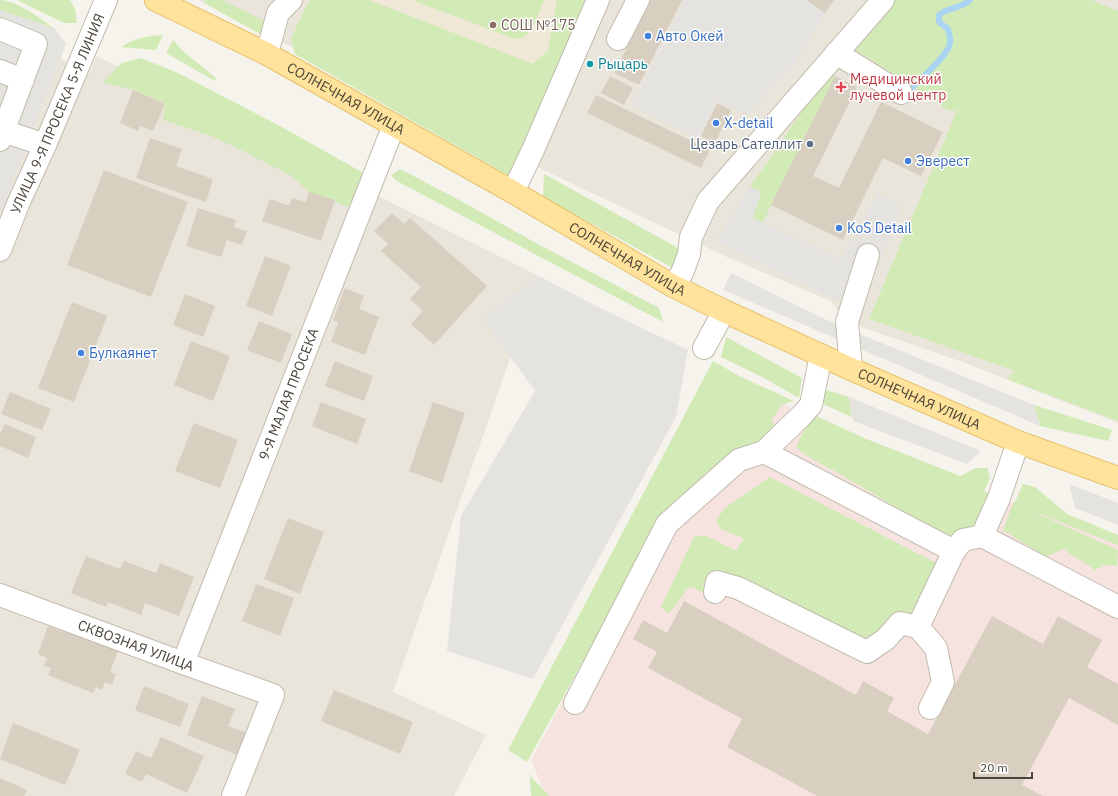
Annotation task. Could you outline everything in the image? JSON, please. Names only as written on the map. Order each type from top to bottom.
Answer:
[{"type":"main road","name":"СОЛНЕЧНАЯ УЛИЦА","points":[[156,0],[267,54],[513,192],[673,286],[851,369],[1018,442],[1118,478]]},
{"type":"street","name":"УЛИЦА 9-Я ПРОСЕКА 5-Я ЛИНИЯ","points":[[0,250],[18,204],[45,145],[106,0]]},
{"type":"street","points":[[267,54],[278,13],[291,0]]},
{"type":"street","points":[[513,192],[533,150],[598,0]]},
{"type":"street","points":[[618,39],[638,0]]},
{"type":"street","points":[[673,286],[682,273],[689,254],[691,237],[708,201],[883,0]]},
{"type":"street","points":[[0,30],[36,44],[2,135],[45,145]]},
{"type":"street","points":[[836,53],[901,93]]},
{"type":"street","points":[[0,71],[23,80]]},
{"type":"street","name":"9-Я МАЛАЯ ПРОСЕКА","points":[[183,663],[394,125]]},
{"type":"street","points":[[851,369],[847,322],[868,255]]},
{"type":"street","points":[[704,348],[724,311]]},
{"type":"street","points":[[575,703],[667,524],[739,460],[764,452],[802,416],[810,405],[821,355]]},
{"type":"street","points":[[982,536],[999,498],[1018,442]]},
{"type":"street","points":[[764,452],[954,551]]},
{"type":"street","points":[[918,627],[954,551],[963,540],[982,536],[1118,607]]},
{"type":"street","points":[[715,592],[717,582],[738,588],[867,652],[886,639],[900,623],[918,627],[936,648],[943,682],[930,708]]},
{"type":"street","name":"СКВОЗНАЯ УЛИЦА","points":[[0,595],[273,695],[233,796]]},
{"type":"shaded area","points":[[198,0],[1118,0],[1118,423],[965,363],[847,322],[831,301],[729,258],[444,123]]},
{"type":"shaded area","name":"СОШ №175","points":[[369,0],[557,0],[548,51],[533,64]]},
{"type":"shaded area","points":[[684,0],[807,0],[825,13],[797,60],[747,115],[716,101],[700,139],[631,106]]},
{"type":"shaded area","points":[[0,10],[43,24],[56,30],[66,44],[0,212],[0,101],[2,95],[0,94]]},
{"type":"shaded area","points":[[0,32],[90,72],[97,56],[539,276],[393,692],[486,735],[454,796],[0,796]]},
{"type":"shaded area","points":[[750,187],[761,192],[753,218],[841,259],[878,193],[902,204],[870,284],[852,306],[825,295],[716,241]]},
{"type":"shaded area","points":[[731,273],[835,324],[1034,405],[1040,426],[723,290]]},
{"type":"shaded area","points":[[539,276],[596,306],[688,350],[676,417],[533,679],[447,651],[461,516],[535,391],[482,318]]},
{"type":"shaded area","points":[[741,377],[802,415],[945,476],[1118,545],[1118,796],[546,796],[531,760],[663,515]]},
{"type":"shaded area","points":[[849,397],[981,451],[967,464],[853,421]]},
{"type":"shaded area","points":[[1069,484],[1118,503],[1118,525],[1075,508]]},
{"type":"green space","points":[[0,0],[14,3],[37,16],[56,30],[0,10]]},
{"type":"green space","points":[[17,0],[70,0],[75,9],[77,23],[64,23]]},
{"type":"green space","points":[[206,0],[222,0],[275,26],[260,34],[204,3]]},
{"type":"green space","points":[[310,0],[369,0],[533,64],[548,51],[557,0],[596,0],[513,178],[295,54],[291,40],[298,22]]},
{"type":"green space","points":[[412,0],[544,0],[533,27],[524,37],[515,39]]},
{"type":"green space","points":[[889,0],[1091,0],[1118,11],[1118,421],[1007,379],[1015,371],[869,319],[957,111],[948,110],[852,48]]},
{"type":"green space","points":[[163,35],[156,50],[121,47],[131,41],[141,38]]},
{"type":"green space","points":[[173,40],[184,52],[216,78],[215,81],[166,53]]},
{"type":"green space","points":[[141,58],[178,73],[280,126],[367,175],[349,207],[309,192],[292,176],[235,147],[211,136],[163,120],[165,103],[133,90],[103,82],[122,63]]},
{"type":"green space","points":[[829,72],[835,76],[763,222],[753,218],[761,192],[750,187]]},
{"type":"green space","points":[[400,169],[659,308],[663,322],[395,180],[391,175]]},
{"type":"green space","points":[[544,174],[689,254],[682,273],[543,197]]},
{"type":"green space","points":[[726,337],[802,378],[799,398],[764,378],[721,357]]},
{"type":"green space","points":[[713,361],[741,377],[794,401],[781,405],[771,422],[779,426],[756,455],[664,516],[527,762],[508,750]]},
{"type":"green space","points":[[827,390],[849,397],[852,417],[816,401]]},
{"type":"green space","points":[[1034,405],[1112,430],[1108,441],[1040,426]]},
{"type":"green space","points":[[812,414],[864,438],[960,476],[976,468],[987,468],[990,478],[984,491],[999,498],[963,540],[947,534],[902,511],[801,452],[796,447]]},
{"type":"green space","points":[[770,477],[942,566],[918,627],[867,652],[754,596],[706,594],[690,586],[669,614],[661,607],[694,537],[705,535],[736,551],[744,538],[720,529],[716,520],[726,507]]},
{"type":"green space","points":[[1023,484],[1035,487],[1067,514],[1118,535],[1118,545],[1027,509],[1118,550],[1117,566],[1106,565],[1095,570],[1063,549],[1046,557],[1003,530],[1013,503],[1016,500]]},
{"type":"green space","points":[[530,776],[550,796],[531,796]]},
{"type":"building","name":"Авто Окей","points":[[651,0],[682,0],[639,85],[614,73]]},
{"type":"building","points":[[807,0],[834,0],[825,13]]},
{"type":"building","points":[[610,76],[633,88],[624,105],[601,93]]},
{"type":"building","points":[[835,76],[857,87],[813,176],[839,188],[881,102],[943,132],[921,176],[883,158],[843,240],[771,205]]},
{"type":"building","points":[[133,90],[165,104],[153,131],[140,126],[138,131],[120,123]]},
{"type":"building","points":[[596,95],[710,150],[701,168],[587,113]]},
{"type":"building","name":"X-detail","points":[[717,103],[731,110],[715,143],[701,136]]},
{"type":"building","points":[[150,138],[182,149],[176,166],[213,179],[206,202],[136,178]]},
{"type":"building","points":[[104,170],[188,202],[151,297],[67,265]]},
{"type":"building","points":[[309,192],[335,200],[321,241],[262,221],[270,199],[289,206],[292,198],[306,202]]},
{"type":"building","points":[[198,208],[236,220],[234,227],[247,231],[242,245],[227,240],[221,257],[186,246]]},
{"type":"building","points":[[392,213],[404,224],[410,218],[487,286],[434,345],[411,324],[423,311],[410,299],[421,287],[381,251],[388,244],[374,231]]},
{"type":"building","points":[[265,256],[291,266],[272,316],[246,306]]},
{"type":"building","points":[[345,288],[364,296],[359,309],[379,317],[365,355],[331,342],[338,322],[333,320]]},
{"type":"building","points":[[185,294],[215,306],[203,337],[173,325]]},
{"type":"building","points":[[72,302],[107,316],[74,402],[38,388]]},
{"type":"building","points":[[259,321],[292,334],[281,363],[247,350]]},
{"type":"building","points":[[191,341],[230,356],[213,401],[174,385]]},
{"type":"building","points":[[335,361],[373,376],[364,401],[325,386]]},
{"type":"building","points":[[10,392],[51,409],[42,430],[1,414]]},
{"type":"building","points":[[321,402],[366,419],[357,444],[312,426]]},
{"type":"building","points":[[433,402],[465,413],[442,483],[409,471]]},
{"type":"building","points":[[194,423],[238,440],[220,488],[175,471]]},
{"type":"building","points":[[5,424],[36,437],[28,458],[0,446],[0,434]]},
{"type":"building","points":[[288,518],[324,532],[300,594],[264,579]]},
{"type":"building","points":[[86,556],[120,569],[124,561],[156,573],[160,563],[194,577],[179,616],[145,603],[141,615],[108,602],[106,607],[71,593]]},
{"type":"building","points":[[256,584],[294,598],[280,636],[242,621]]},
{"type":"building","points":[[684,601],[856,695],[863,681],[894,698],[887,711],[928,734],[992,616],[1043,644],[1058,616],[1102,640],[1087,667],[1118,684],[1118,725],[1069,698],[1022,785],[1043,796],[817,796],[727,747],[742,719],[648,668],[657,652],[633,639],[643,620],[667,633]]},
{"type":"building","points":[[67,622],[108,639],[105,646],[118,651],[110,672],[116,674],[112,685],[105,682],[102,690],[96,687],[93,693],[48,675],[51,668],[44,666],[47,658],[38,654],[48,626],[63,632]]},
{"type":"building","points":[[144,686],[189,704],[180,727],[135,710]]},
{"type":"building","points":[[334,690],[413,722],[400,754],[321,721]]},
{"type":"building","points":[[202,696],[235,709],[228,726],[253,735],[245,758],[187,735]]},
{"type":"building","points":[[13,723],[80,750],[65,785],[0,759]]},
{"type":"building","points":[[161,737],[204,756],[187,793],[146,774],[142,782],[125,774],[136,751],[151,758]]},
{"type":"building","points":[[0,778],[27,790],[24,796],[0,796]]},
{"type":"waterway","points":[[905,94],[924,77],[938,62],[948,48],[950,42],[948,29],[939,22],[939,15],[943,12],[963,5],[970,0]]},
{"type":"place","name":"СОШ №175","points":[[493,25]]},
{"type":"place","name":"Авто Окей","points":[[648,36]]},
{"type":"place","name":"Рыцарь","points":[[590,64]]},
{"type":"place","name":"Медицинский лучевой центр","points":[[841,87]]},
{"type":"place","name":"X-detail","points":[[716,123]]},
{"type":"place","name":"Цезарь Сателлит","points":[[810,144]]},
{"type":"place","name":"Эверест","points":[[908,161]]},
{"type":"place","name":"KoS Detail","points":[[839,228]]},
{"type":"place","name":"Булкаянет","points":[[81,353]]}]
